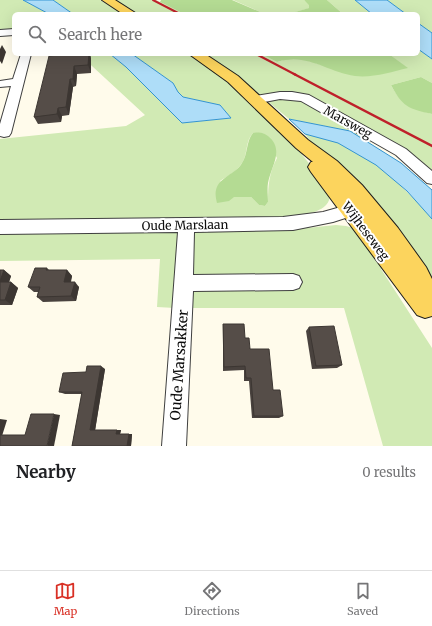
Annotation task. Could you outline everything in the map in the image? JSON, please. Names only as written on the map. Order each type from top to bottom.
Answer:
[{"type":"main road","points":[[107,0],[128,12]]},
{"type":"main road","name":"Wijheseweg","points":[[199,56],[233,79],[302,144],[318,168],[359,208],[391,234],[418,274],[432,302]]},
{"type":"main road","name":"Wijheseweg","points":[[359,208],[432,316]]},
{"type":"street","points":[[0,33],[12,32]]},
{"type":"street","points":[[4,133],[25,56]]},
{"type":"street","points":[[0,84],[18,82]]},
{"type":"street","name":"Marsweg","points":[[254,100],[279,94],[294,95],[305,98],[401,152],[432,179]]},
{"type":"street","name":"Oude Marslaan","points":[[0,227],[304,223],[330,218],[359,208]]},
{"type":"street","name":"Oude Marsakker","points":[[174,446],[184,284],[186,225]]},
{"type":"street","points":[[184,284],[293,282]]},
{"type":"green space","points":[[0,0],[23,0],[45,12],[12,12],[12,30],[0,31]]},
{"type":"green space","points":[[53,0],[100,0],[121,12],[70,12]]},
{"type":"green space","points":[[111,0],[156,0],[180,12],[132,12]]},
{"type":"green space","points":[[161,0],[232,0],[260,12],[180,12],[160,2]]},
{"type":"green space","points":[[233,0],[304,0],[310,5],[310,8],[295,12],[260,12]]},
{"type":"green space","points":[[304,0],[327,0],[341,12],[295,12],[309,8],[309,5]]},
{"type":"green space","points":[[327,0],[355,0],[370,12],[341,12]]},
{"type":"green space","points":[[387,0],[432,0],[432,33],[420,24],[420,12],[403,12]]},
{"type":"green space","points":[[420,50],[432,59],[432,83],[421,77],[391,85],[403,101],[419,110],[432,114],[432,171],[312,100],[261,96],[207,56],[265,56],[277,62],[287,59],[306,60],[322,65],[407,68],[392,56],[420,56]]},
{"type":"green space","points":[[81,56],[112,56],[126,67],[182,123],[231,118],[219,105],[183,97],[173,83],[135,56],[194,56],[235,87],[300,152],[330,190],[330,198],[323,208],[317,211],[290,218],[0,220],[0,139],[126,126],[145,115]],"holes":[[[253,133],[263,133],[277,158],[271,174],[268,202],[265,206],[259,205],[251,197],[234,197],[220,181],[240,166],[244,159],[250,136]]]},
{"type":"green space","points":[[265,56],[392,56],[408,68],[389,73],[355,76],[335,71],[308,61],[288,60],[277,62]]},
{"type":"green space","points":[[421,77],[432,83],[432,114],[407,106],[402,102],[391,85]]},
{"type":"green space","points":[[296,97],[358,130],[371,143],[350,131],[289,119],[266,100]]},
{"type":"green space","points":[[257,132],[268,136],[276,147],[276,158],[268,183],[268,202],[265,206],[259,205],[251,197],[234,197],[229,201],[217,203],[216,190],[220,182],[236,170],[242,163],[249,140],[253,133]]},
{"type":"green space","points":[[305,134],[329,139],[357,151],[383,170],[418,203],[432,219],[432,308]]},
{"type":"green space","points":[[336,225],[357,229],[387,266],[381,269],[432,348],[432,446],[383,446],[344,308],[188,308],[189,296],[196,290],[199,277],[192,273],[191,233],[198,229],[297,229]]},
{"type":"green space","points":[[0,231],[176,231],[179,233],[175,308],[157,307],[160,259],[0,261]]},
{"type":"water","points":[[23,0],[53,0],[70,12],[45,12]]},
{"type":"water","points":[[355,0],[387,0],[403,12],[370,12]]},
{"type":"water","points":[[420,24],[432,33],[432,59],[420,50]]},
{"type":"water","points":[[112,56],[135,56],[173,83],[183,97],[220,105],[231,118],[182,123],[126,67]]},
{"type":"water","points":[[289,119],[350,131],[401,163],[432,190],[432,219],[407,191],[376,165],[338,143],[305,134]]},
{"type":"building","points":[[49,56],[89,56],[88,65],[74,66],[73,79],[70,79],[66,107],[58,108],[57,114],[34,117]]},
{"type":"building","points":[[35,268],[47,268],[46,270],[67,270],[64,282],[75,282],[71,296],[37,297],[40,287],[28,287]]},
{"type":"building","points":[[0,270],[4,270],[0,281]]},
{"type":"building","points":[[0,282],[11,282],[5,300],[0,300]]},
{"type":"building","points":[[223,324],[244,324],[245,338],[249,338],[250,349],[269,349],[273,390],[280,390],[283,416],[254,416],[251,378],[246,378],[245,366],[224,367]]},
{"type":"building","points":[[334,326],[342,365],[316,366],[309,327]]},
{"type":"building","points":[[87,366],[101,366],[90,430],[117,430],[116,434],[129,434],[127,446],[72,446],[82,392],[59,392],[63,373],[86,372]]},
{"type":"building","points":[[31,414],[54,414],[47,446],[0,446],[0,435],[25,435]]},
{"type":"railway","points":[[153,0],[176,12]]},
{"type":"railway","points":[[260,56],[296,75]]},
{"type":"railway","points":[[294,74],[432,146]]}]
